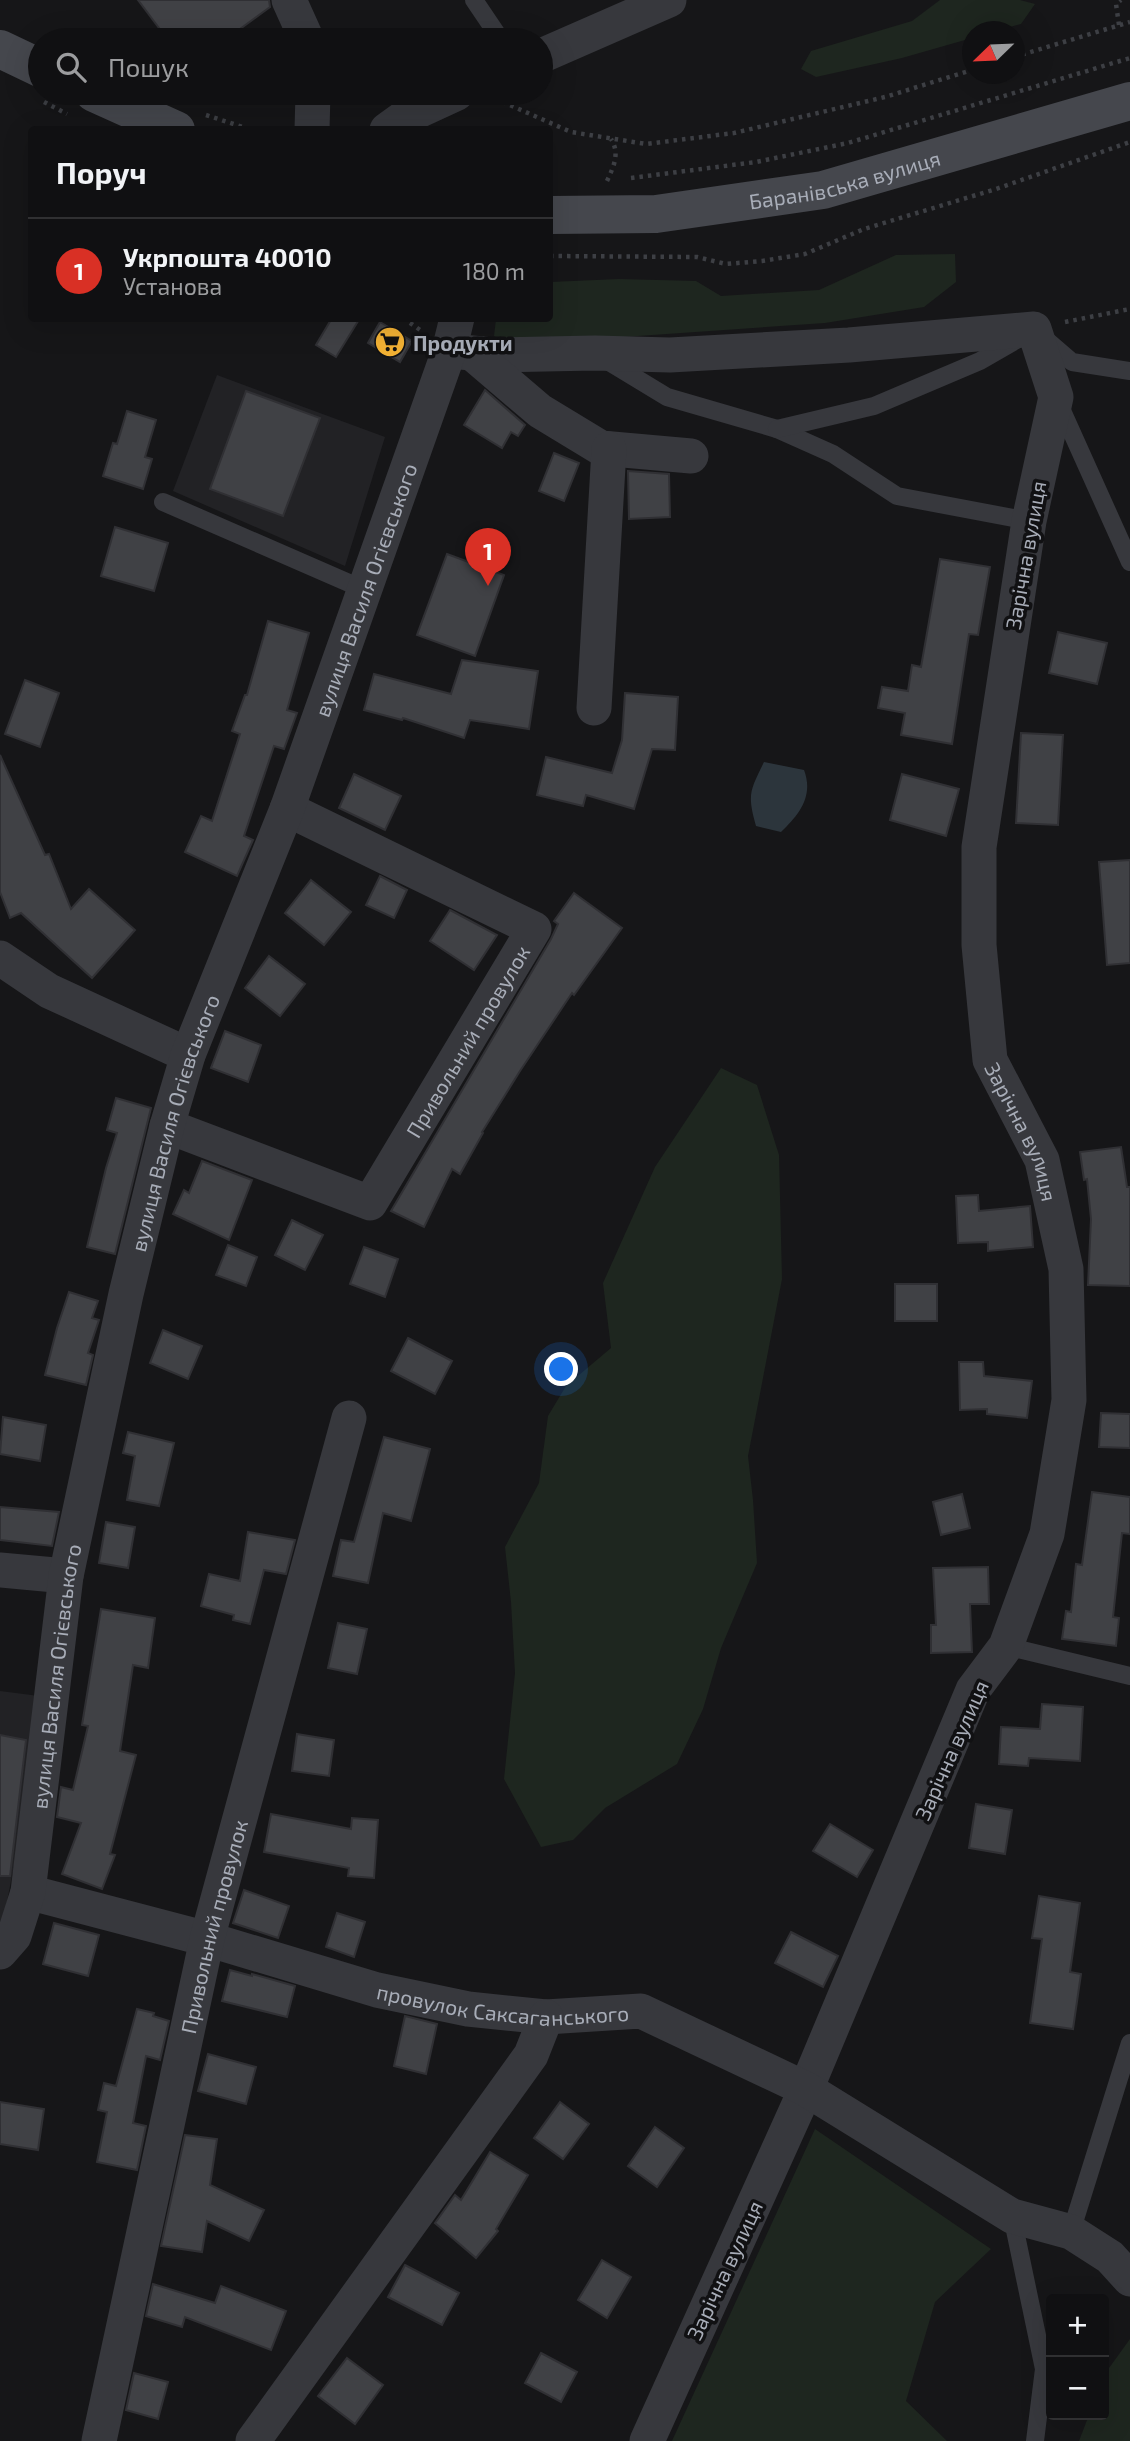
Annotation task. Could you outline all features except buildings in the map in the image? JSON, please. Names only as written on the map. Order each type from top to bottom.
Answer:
[{"type":"main road","points":[[0,50],[28,74]]},
{"type":"main road","name":"Баранівська вулиця","points":[[553,215],[656,214],[822,190],[1130,101]]},
{"type":"main road","points":[[83,105],[161,126]]},
{"type":"street","points":[[289,0],[302,28]]},
{"type":"street","points":[[553,51],[669,0]]},
{"type":"street","points":[[312,126],[313,105]]},
{"type":"street","points":[[393,126],[431,105]]},
{"type":"street","points":[[460,341],[495,355],[670,355],[849,345],[1034,329],[1056,397]]},
{"type":"street","points":[[460,341],[540,411],[601,448],[691,456]]},
{"type":"street","name":"вулиця Василя Огієвського","points":[[0,1952],[14,1936],[28,1892],[66,1576],[126,1294],[167,1126],[188,1055],[286,809],[365,590],[460,341]]},
{"type":"street","name":"Зарічна вулиця","points":[[647,2441],[806,2089],[973,1690],[1006,1646],[1047,1534],[1069,1400],[1066,1269],[1042,1160],[990,1060],[979,945],[979,847],[1029,521],[1056,397]]},
{"type":"street","points":[[594,708],[609,449]]},
{"type":"street","name":"Привольний провулок","points":[[167,1126],[370,1203],[534,929],[286,809]]},
{"type":"street","points":[[0,958],[49,991],[188,1055]]},
{"type":"street","name":"Привольний провулок","points":[[99,2441],[207,1939],[349,1418]]},
{"type":"street","points":[[0,1570],[66,1576]]},
{"type":"street","name":"провулок Саксаганського","points":[[28,1892],[207,1939],[377,1990],[468,2009],[546,2017],[641,2011],[806,2089],[1013,2216],[1071,2232],[1123,2264]]},
{"type":"street","points":[[253,2441],[530,2055],[546,2017]]},
{"type":"lane","points":[[474,0],[493,28]]},
{"type":"lane","points":[[776,429],[874,406],[980,361],[1034,329],[1073,362],[1130,372]]},
{"type":"lane","points":[[595,353],[667,397],[776,429],[833,454],[897,496],[1029,521]]},
{"type":"lane","points":[[1056,397],[1130,562]]},
{"type":"lane","points":[[163,502],[365,590]]},
{"type":"lane","points":[[1006,1646],[1130,1676]]},
{"type":"lane","points":[[1071,2232],[1130,2043]]},
{"type":"lane","points":[[1013,2216],[1044,2369],[1035,2441]]},
{"type":"path","points":[[1119,25],[1116,4],[1121,0]]},
{"type":"path","points":[[1025,54],[1130,22]]},
{"type":"path","points":[[595,181],[756,162],[848,143],[1130,58]]},
{"type":"path","points":[[509,105],[571,132],[646,144],[734,133],[884,97],[962,73]]},
{"type":"path","points":[[607,181],[615,165],[616,147],[611,139]]},
{"type":"path","points":[[553,256],[697,257],[726,264],[805,254],[864,229],[1130,142]]},
{"type":"path","points":[[1034,329],[1130,309]]},
{"type":"shaded area","points":[[940,0],[1020,0],[1035,4],[1023,21],[962,21],[962,41],[902,58],[816,77],[801,69],[811,51],[912,21]]},
{"type":"shaded area","points":[[955,254],[956,282],[924,307],[825,323],[508,345],[494,336],[496,322],[553,322],[553,282],[619,279],[696,281],[721,296],[819,290],[896,255]]},
{"type":"shaded area","points":[[217,375],[385,437],[345,566],[173,491]]},
{"type":"shaded area","points":[[764,762],[804,770],[807,779],[803,804],[794,819],[781,832],[756,826],[753,815],[751,793]]},
{"type":"shaded area","points":[[721,1068],[757,1085],[779,1155],[782,1279],[748,1456],[757,1563],[721,1648],[703,1709],[677,1764],[605,1808],[573,1840],[541,1847],[504,1779],[515,1673],[505,1547],[539,1483],[548,1416],[566,1386],[611,1348],[603,1283],[655,1167]]},
{"type":"shaded area","points":[[0,1691],[47,1697],[0,1937]]},
{"type":"shaded area","points":[[815,2129],[991,2249],[935,2302],[906,2401],[947,2441],[672,2441]]},
{"type":"shaded area","points":[[1130,2339],[1130,2441],[1079,2441],[1087,2420],[1109,2420],[1109,2368]]},
{"type":"place","name":"Продукти","points":[[390,342]]},
{"type":"place","name":"Укрпошта 40010","points":[[488,586]]}]
